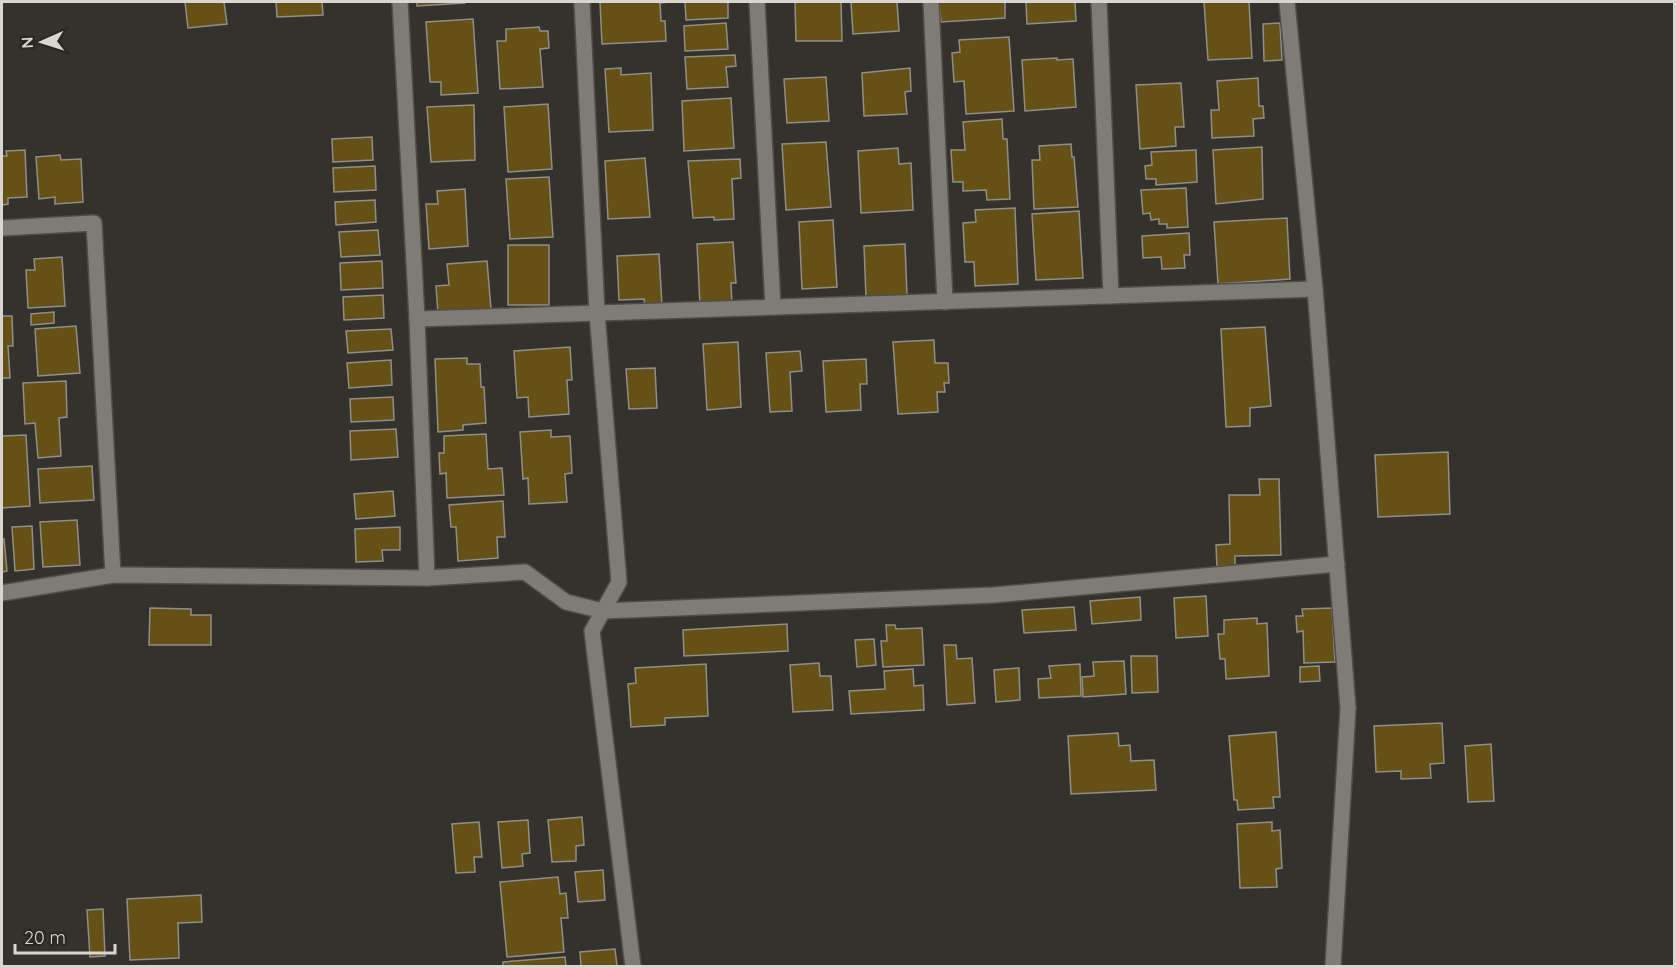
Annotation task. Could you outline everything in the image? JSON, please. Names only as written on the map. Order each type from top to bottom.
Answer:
[{"type":"street","points":[[400,2],[428,578]]},
{"type":"street","points":[[582,2],[597,313],[620,582],[592,631],[633,966]]},
{"type":"street","points":[[757,2],[773,307]]},
{"type":"street","points":[[931,2],[945,302]]},
{"type":"street","points":[[1099,2],[1111,296]]},
{"type":"street","points":[[1287,2],[1315,289],[1348,708],[1333,966]]},
{"type":"street","points":[[2,228],[94,223],[113,575]]},
{"type":"street","points":[[417,319],[1315,289]]},
{"type":"street","points":[[2,592],[113,575],[428,578],[525,572],[566,602],[603,611],[994,595],[1337,564]]},
{"type":"building","points":[[185,2],[224,2],[227,24],[188,28]]},
{"type":"building","points":[[276,2],[322,2],[323,15],[277,17]]},
{"type":"building","points":[[417,2],[465,2],[465,3],[417,6]]},
{"type":"building","points":[[600,2],[669,2],[660,3],[661,21],[665,21],[666,41],[602,44]]},
{"type":"building","points":[[685,2],[728,2],[728,18],[686,20]]},
{"type":"building","points":[[795,2],[841,2],[842,41],[796,41]]},
{"type":"building","points":[[851,2],[897,2],[899,31],[853,34]]},
{"type":"building","points":[[939,2],[1005,2],[1005,18],[941,22]]},
{"type":"building","points":[[1026,2],[1075,2],[1076,21],[1027,24]]},
{"type":"building","points":[[1204,2],[1249,2],[1252,58],[1208,60]]},
{"type":"building","points":[[473,19],[478,93],[441,95],[441,82],[430,82],[426,22]]},
{"type":"building","points":[[726,23],[728,49],[685,51],[684,26]]},
{"type":"building","points":[[1280,23],[1282,60],[1264,61],[1263,24]]},
{"type":"building","points":[[539,27],[540,31],[548,31],[549,48],[540,49],[543,87],[500,89],[497,41],[506,41],[506,29]]},
{"type":"building","points":[[1009,37],[1014,111],[966,114],[964,81],[954,82],[952,53],[960,52],[959,40]]},
{"type":"building","points":[[735,55],[736,66],[726,67],[728,87],[687,89],[685,57]]},
{"type":"building","points":[[1057,58],[1057,60],[1073,59],[1076,107],[1025,111],[1022,60]]},
{"type":"building","points":[[621,68],[621,75],[651,73],[653,130],[609,132],[605,69]]},
{"type":"building","points":[[910,68],[911,91],[905,92],[907,114],[864,116],[862,73]]},
{"type":"building","points":[[826,77],[829,121],[787,123],[784,79]]},
{"type":"building","points":[[1258,78],[1259,106],[1263,106],[1264,118],[1253,119],[1254,136],[1212,138],[1211,110],[1219,110],[1217,81]]},
{"type":"building","points":[[1181,83],[1184,127],[1175,127],[1176,146],[1140,149],[1136,85]]},
{"type":"building","points":[[731,98],[734,148],[684,151],[682,101]]},
{"type":"building","points":[[548,104],[552,169],[508,172],[504,107]]},
{"type":"building","points":[[474,105],[475,160],[431,162],[427,107]]},
{"type":"building","points":[[1002,119],[1003,139],[1007,139],[1010,199],[987,200],[986,190],[963,191],[963,182],[953,182],[951,150],[965,150],[963,122]]},
{"type":"building","points":[[372,137],[373,160],[333,162],[332,139]]},
{"type":"building","points":[[826,142],[831,207],[786,210],[782,144]]},
{"type":"building","points":[[1071,144],[1078,207],[1034,209],[1032,160],[1040,160],[1039,146]]},
{"type":"building","points":[[1262,147],[1263,199],[1216,204],[1213,150]]},
{"type":"building","points":[[898,148],[899,164],[911,163],[913,210],[861,213],[858,151]]},
{"type":"building","points":[[25,150],[27,197],[8,198],[8,204],[2,205],[2,156],[7,156],[6,151]]},
{"type":"building","points":[[1196,150],[1197,182],[1156,185],[1156,179],[1146,179],[1145,166],[1152,165],[1151,152]]},
{"type":"building","points":[[60,155],[61,160],[81,159],[83,202],[55,204],[55,197],[39,199],[36,157]]},
{"type":"building","points":[[645,158],[650,217],[608,219],[605,161]]},
{"type":"building","points":[[740,159],[741,178],[732,179],[734,219],[693,218],[688,161]]},
{"type":"building","points":[[375,166],[376,190],[334,192],[333,168]]},
{"type":"building","points":[[549,177],[553,237],[510,239],[506,179]]},
{"type":"building","points":[[1186,188],[1188,227],[1167,228],[1167,224],[1159,224],[1159,219],[1151,220],[1150,213],[1143,214],[1141,190]]},
{"type":"building","points":[[465,189],[468,246],[429,249],[426,204],[438,204],[437,191]]},
{"type":"building","points":[[375,200],[376,222],[336,225],[335,202]]},
{"type":"building","points":[[1015,208],[1018,284],[975,286],[974,262],[965,262],[963,223],[976,222],[975,210]]},
{"type":"building","points":[[1079,211],[1083,278],[1036,280],[1032,214]]},
{"type":"building","points":[[1287,218],[1290,279],[1218,284],[1214,222]]},
{"type":"building","points":[[833,220],[837,287],[802,289],[799,222]]},
{"type":"building","points":[[378,230],[380,255],[341,257],[339,232]]},
{"type":"building","points":[[1189,233],[1190,255],[1184,255],[1185,268],[1162,269],[1161,257],[1143,258],[1142,236]]},
{"type":"building","points":[[733,242],[736,283],[731,283],[732,304],[700,306],[697,244]]},
{"type":"building","points":[[905,244],[907,296],[866,298],[864,246]]},
{"type":"building","points":[[508,245],[549,245],[549,305],[508,305]]},
{"type":"building","points":[[659,254],[662,305],[645,306],[644,299],[619,300],[617,256]]},
{"type":"building","points":[[62,257],[65,306],[28,308],[26,270],[35,270],[34,259]]},
{"type":"building","points":[[382,261],[383,288],[341,290],[340,263]]},
{"type":"building","points":[[487,261],[491,309],[438,314],[436,286],[449,285],[447,264]]},
{"type":"building","points":[[383,295],[384,318],[344,320],[343,297]]},
{"type":"building","points":[[54,312],[54,323],[31,325],[31,314]]},
{"type":"building","points":[[2,316],[12,316],[13,346],[8,346],[10,378],[2,378]]},
{"type":"building","points":[[76,326],[80,373],[38,376],[35,329]]},
{"type":"building","points":[[1265,327],[1271,406],[1250,408],[1250,426],[1226,427],[1221,329]]},
{"type":"building","points":[[391,329],[393,350],[348,353],[346,331]]},
{"type":"building","points":[[934,340],[935,363],[948,363],[949,383],[944,383],[945,392],[937,392],[938,412],[898,414],[893,342]]},
{"type":"building","points":[[738,342],[741,407],[707,410],[703,344]]},
{"type":"building","points":[[570,347],[572,380],[567,380],[569,414],[529,417],[528,397],[517,398],[514,351]]},
{"type":"building","points":[[800,351],[802,371],[790,372],[792,411],[770,412],[766,353]]},
{"type":"building","points":[[467,358],[467,364],[480,364],[486,423],[463,425],[463,430],[438,432],[435,359]]},
{"type":"building","points":[[866,359],[867,384],[860,384],[861,410],[826,412],[823,361]]},
{"type":"building","points":[[391,360],[392,385],[349,388],[347,363]]},
{"type":"building","points":[[655,368],[657,408],[629,409],[626,369]]},
{"type":"building","points":[[66,381],[67,417],[59,418],[61,456],[38,458],[35,423],[25,424],[23,383]]},
{"type":"building","points":[[393,397],[394,420],[351,422],[350,399]]},
{"type":"building","points":[[396,429],[398,457],[351,460],[350,431]]},
{"type":"building","points":[[551,430],[551,437],[570,436],[572,473],[565,474],[567,502],[529,504],[528,478],[523,479],[520,432]]},
{"type":"building","points":[[486,434],[488,469],[502,468],[504,495],[447,498],[446,473],[440,474],[439,453],[444,453],[444,436]]},
{"type":"building","points":[[26,435],[30,506],[2,508],[2,436]]},
{"type":"building","points":[[1448,452],[1450,514],[1378,517],[1375,455]]},
{"type":"building","points":[[92,466],[94,500],[40,503],[38,469]]},
{"type":"building","points":[[1259,479],[1279,479],[1281,555],[1235,556],[1235,567],[1217,568],[1216,545],[1230,544],[1229,495],[1260,495]]},
{"type":"building","points":[[393,491],[395,516],[356,519],[354,494]]},
{"type":"building","points":[[503,501],[505,537],[497,537],[498,558],[458,561],[456,527],[451,527],[449,505]]},
{"type":"building","points":[[77,520],[80,565],[43,567],[40,522]]},
{"type":"building","points":[[32,526],[34,569],[15,571],[12,527]]},
{"type":"building","points":[[400,527],[400,550],[382,550],[383,561],[356,562],[355,529]]},
{"type":"building","points":[[2,539],[4,539],[7,571],[2,572]]},
{"type":"building","points":[[1206,596],[1208,636],[1176,638],[1174,598]]},
{"type":"building","points":[[1140,597],[1141,620],[1092,624],[1090,601]]},
{"type":"building","points":[[1074,607],[1076,630],[1024,633],[1022,610]]},
{"type":"building","points":[[150,608],[191,609],[191,615],[211,615],[211,645],[149,645]]},
{"type":"building","points":[[1332,608],[1335,662],[1304,663],[1303,631],[1297,632],[1296,616],[1303,616],[1302,609]]},
{"type":"building","points":[[1257,618],[1257,624],[1267,623],[1269,676],[1226,679],[1225,659],[1220,659],[1218,634],[1224,634],[1224,620]]},
{"type":"building","points":[[787,624],[788,651],[684,656],[683,630]]},
{"type":"building","points":[[886,625],[895,625],[896,629],[922,628],[924,665],[883,667],[881,641],[887,641]]},
{"type":"building","points":[[874,639],[876,665],[857,667],[855,640]]},
{"type":"building","points":[[944,645],[956,645],[957,659],[972,658],[975,703],[947,705]]},
{"type":"building","points":[[1131,656],[1157,656],[1158,692],[1132,693]]},
{"type":"building","points":[[1124,661],[1126,694],[1083,697],[1082,677],[1094,676],[1093,662]]},
{"type":"building","points":[[819,663],[820,676],[831,676],[833,710],[793,712],[790,665]]},
{"type":"building","points":[[706,664],[708,716],[665,718],[665,725],[631,727],[628,684],[636,683],[635,668]]},
{"type":"building","points":[[1080,664],[1081,696],[1039,698],[1038,679],[1051,678],[1049,666]]},
{"type":"building","points":[[1319,666],[1320,681],[1300,682],[1300,667]]},
{"type":"building","points":[[1019,668],[1020,700],[996,702],[994,670]]},
{"type":"building","points":[[913,669],[914,686],[923,685],[924,710],[851,714],[849,691],[885,689],[884,671]]},
{"type":"building","points":[[1442,723],[1444,763],[1430,764],[1431,778],[1401,779],[1401,771],[1376,772],[1374,726]]},
{"type":"building","points":[[1276,732],[1280,797],[1273,797],[1274,808],[1238,810],[1237,800],[1234,800],[1229,736]]},
{"type":"building","points":[[1118,733],[1119,746],[1130,745],[1131,761],[1154,760],[1156,790],[1071,794],[1068,736]]},
{"type":"building","points":[[1491,744],[1494,801],[1468,802],[1465,746]]},
{"type":"building","points":[[582,817],[584,845],[576,846],[576,861],[552,862],[548,820]]},
{"type":"building","points":[[528,820],[530,853],[522,854],[523,866],[502,868],[498,822]]},
{"type":"building","points":[[479,822],[482,857],[474,857],[475,872],[456,873],[452,824]]},
{"type":"building","points":[[1272,822],[1272,831],[1280,830],[1282,868],[1276,869],[1277,887],[1240,888],[1237,824]]},
{"type":"building","points":[[603,870],[605,900],[578,902],[575,872]]},
{"type":"building","points":[[558,877],[560,894],[566,893],[568,918],[561,918],[564,952],[507,957],[500,882]]},
{"type":"building","points":[[201,895],[202,922],[178,923],[179,958],[130,960],[127,899]]},
{"type":"building","points":[[103,909],[105,956],[90,957],[87,910]]},
{"type":"building","points":[[615,949],[617,966],[581,966],[580,952]]},
{"type":"building","points":[[565,957],[566,966],[503,966],[503,962]]}]
